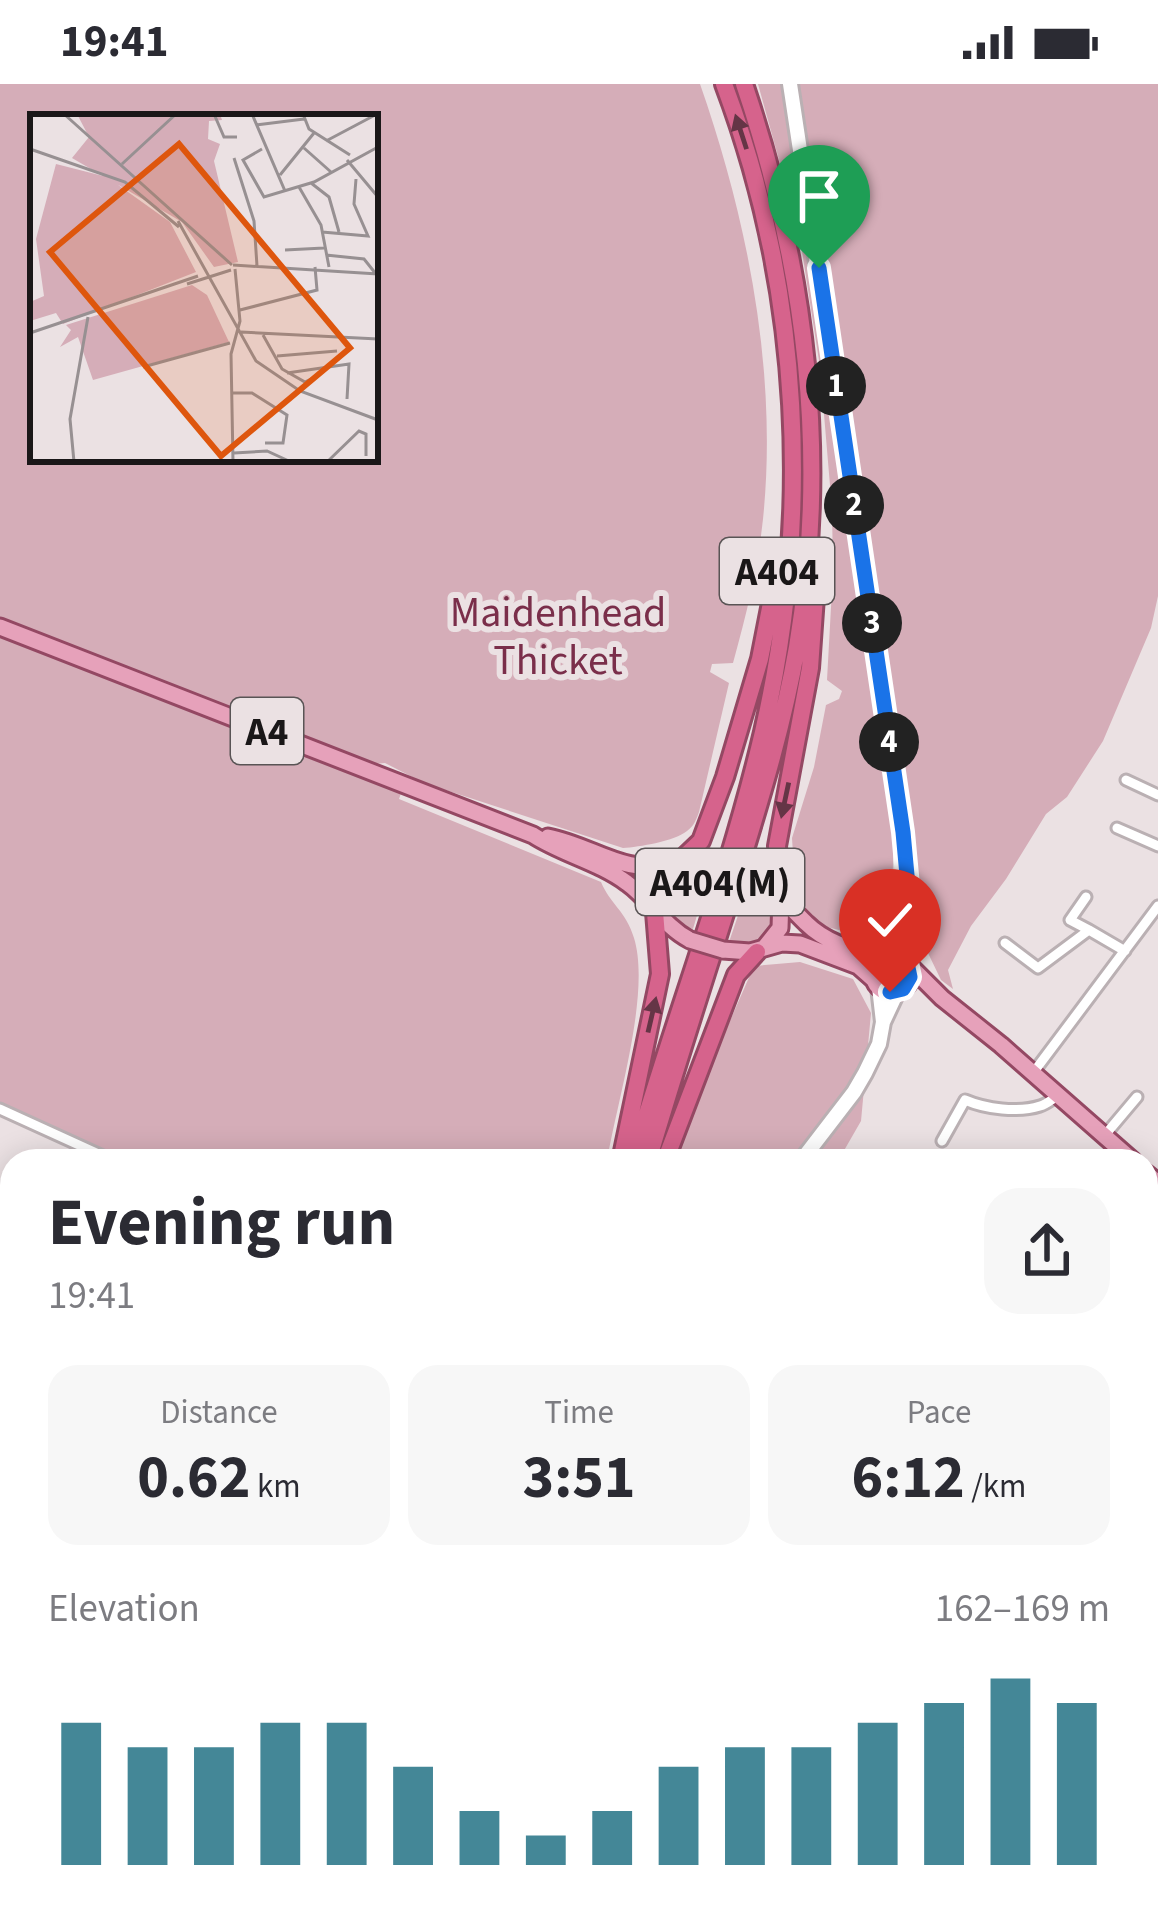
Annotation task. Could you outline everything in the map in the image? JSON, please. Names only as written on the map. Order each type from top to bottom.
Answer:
[{"type":"highway","name":"A404","points":[[677,862],[704,836],[752,688],[772,600],[794,454],[788,351],[771,247],[755,178],[724,84]]},
{"type":"highway","name":"A404","points":[[744,84],[778,190],[798,291],[810,388],[816,607],[801,722],[777,846],[782,897]]},
{"type":"highway","name":"A404(M)","points":[[637,1149],[765,724],[786,598],[794,454]]},
{"type":"highway","name":"A404(M)","points":[[652,1149],[780,728],[801,617],[812,483]]},
{"type":"highway","name":"A404(M)","points":[[623,1149],[660,974],[655,912]]},
{"type":"highway","name":"A404(M)","points":[[670,1149],[734,982],[742,966],[761,950]]},
{"type":"main road","name":"A4","points":[[0,627],[533,835],[622,879],[655,912]]},
{"type":"main road","name":"A4","points":[[533,835],[555,838],[637,868],[677,862]]},
{"type":"main road","points":[[942,998],[887,992],[858,966],[806,945],[723,950],[690,940],[655,912],[656,886],[677,862],[700,858],[749,871],[822,935],[857,952],[896,959],[1059,1095],[1120,1149]]},
{"type":"main road","points":[[761,950],[780,928],[782,897]]},
{"type":"main road","points":[[877,984],[875,965],[896,959]]},
{"type":"main road","points":[[896,959],[911,973],[898,992]]},
{"type":"street","points":[[790,84],[903,832],[908,886],[896,959]]},
{"type":"street","points":[[1126,780],[1158,796]]},
{"type":"street","points":[[1117,828],[1158,845]]},
{"type":"street","points":[[1086,897],[1070,920],[1126,951]]},
{"type":"street","points":[[1033,1073],[1156,911]]},
{"type":"street","points":[[1005,943],[1038,968],[1089,930]]},
{"type":"street","points":[[877,984],[883,1022]]},
{"type":"street","points":[[810,1149],[854,1092],[898,992]]},
{"type":"street","points":[[942,1142],[965,1100],[982,1107],[1014,1108],[1039,1106],[1059,1095]]},
{"type":"street","points":[[1105,1135],[1137,1097]]},
{"type":"street","points":[[0,1109],[88,1149]]},
{"type":"green space","name":"Maidenhead Thicket","points":[[0,84],[700,84],[732,189],[755,298],[767,464],[761,537],[733,663],[712,664],[710,672],[729,683],[693,825],[666,841],[623,848],[424,783],[385,763],[373,764],[0,618]]},
{"type":"green space","points":[[758,84],[785,84],[863,590],[866,638],[870,639],[894,818],[892,905],[873,939],[812,923],[794,869],[792,838],[814,767],[826,705],[839,699],[842,691],[827,680],[832,509],[820,367],[799,232]]},
{"type":"green space","points":[[795,84],[1158,84],[1158,596],[1151,628],[1103,741],[1067,797],[1046,814],[971,926],[948,970],[953,989],[941,980],[928,953]]},
{"type":"green space","name":"Maidenhead Thicket","points":[[0,634],[402,790],[399,799],[601,882],[634,938],[636,1017],[610,1149],[94,1149],[0,1107]]},
{"type":"green space","points":[[694,869],[710,871],[693,929],[672,920],[661,901],[670,877]]},
{"type":"green space","points":[[750,880],[773,903],[773,926],[770,936],[737,948],[729,942]]},
{"type":"green space","points":[[800,962],[853,979],[871,1013],[861,1121],[845,1149],[678,1149],[754,966]]},
{"type":"route","points":[[819,268],[903,832],[908,886],[900,930],[910,977],[903,989],[890,992]]}]
